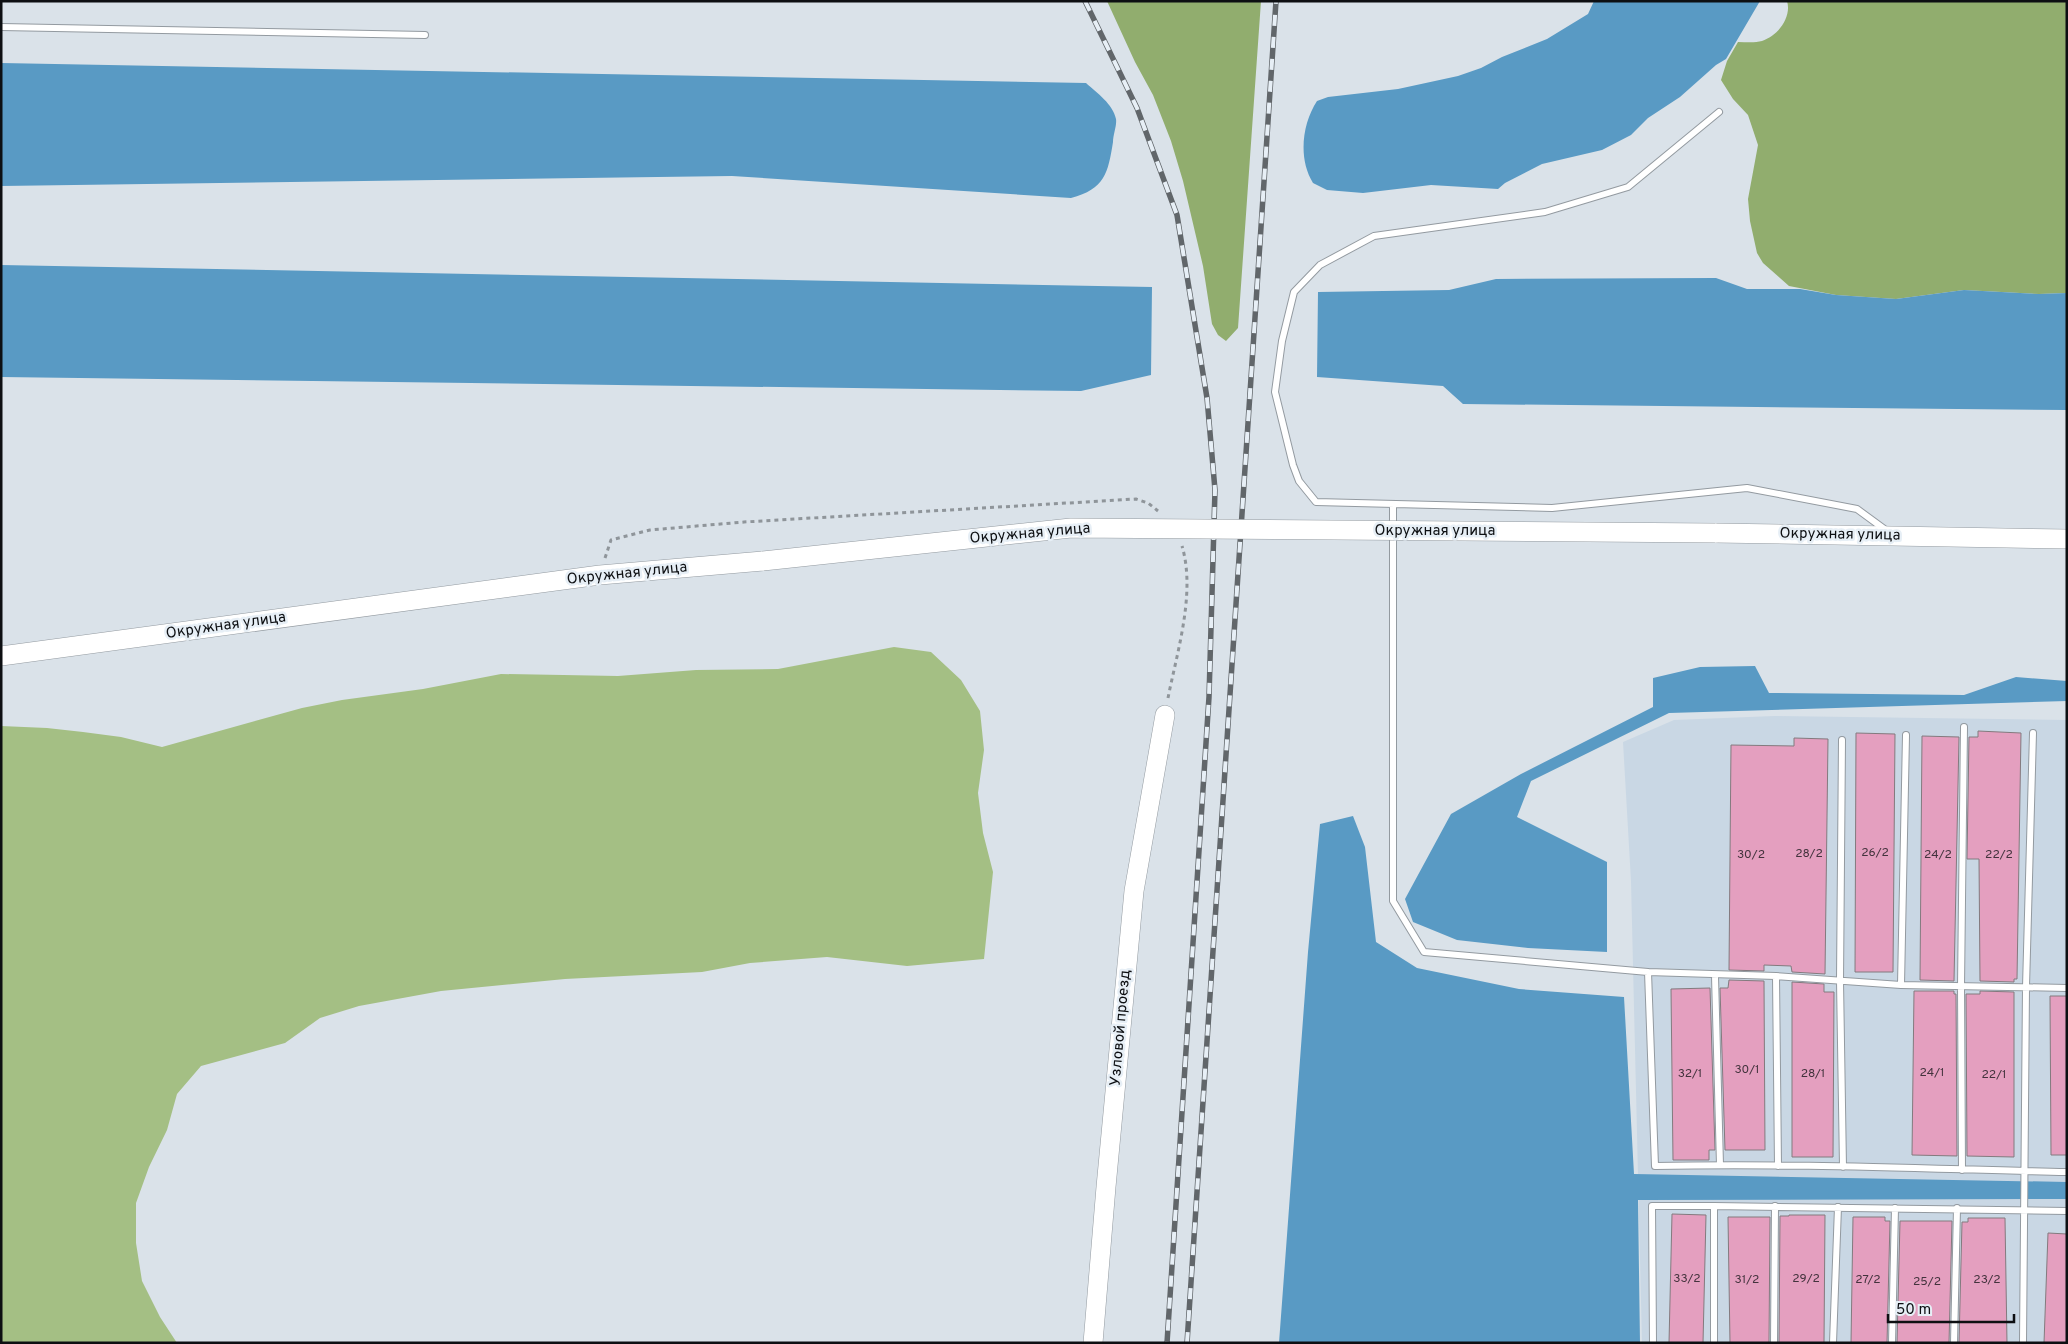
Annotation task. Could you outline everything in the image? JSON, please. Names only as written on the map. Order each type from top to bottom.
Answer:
[{"type":"main road","name":"Окружная улица","points":[[1,656],[600,575],[763,561],[1071,528],[1715,533],[2067,539]]},
{"type":"main road","name":"Узловой проезд","points":[[1093,1343],[1134,891],[1165,714]]},
{"type":"lane","points":[[1,27],[425,35]]},
{"type":"lane","points":[[1719,112],[1628,187],[1545,212],[1374,236],[1320,265],[1294,292],[1282,341],[1275,392],[1293,465],[1299,481],[1316,502],[1552,508],[1747,488],[1857,509],[1894,536]]},
{"type":"lane","points":[[1393,504],[1393,901],[1424,952],[1648,972],[1715,976],[1776,976],[1902,985],[2067,988]]},
{"type":"lane","points":[[1962,1170],[1961,986],[1964,727]]},
{"type":"lane","points":[[2022,1343],[2026,987],[2033,733]]},
{"type":"lane","points":[[1902,985],[1906,735]]},
{"type":"lane","points":[[1842,740],[1840,981],[1843,1167]]},
{"type":"lane","points":[[1648,972],[1655,1166],[1720,1165],[2067,1172]]},
{"type":"lane","points":[[1715,976],[1720,1165]]},
{"type":"lane","points":[[1776,976],[1778,1166]]},
{"type":"lane","points":[[1653,1343],[1652,1206],[1957,1208],[2067,1211]]},
{"type":"lane","points":[[1714,1206],[1714,1343]]},
{"type":"lane","points":[[1774,1343],[1775,1206]]},
{"type":"lane","points":[[1833,1343],[1838,1207]]},
{"type":"lane","points":[[1892,1343],[1895,1208]]},
{"type":"lane","points":[[1954,1343],[1957,1208]]},
{"type":"shaded area","points":[[1774,716],[2067,720],[2067,1343],[1642,1343],[1631,881],[1623,742],[1674,720]]},
{"type":"green space","points":[[1107,1],[1261,1],[1238,328],[1226,341],[1218,335],[1212,324],[1203,266],[1183,181],[1171,141],[1153,95],[1135,62]]},
{"type":"green space","points":[[1787,1],[2067,1],[2067,293],[2039,294],[1964,290],[1896,299],[1836,295],[1789,286],[1763,263],[1757,253],[1750,221],[1748,199],[1758,145],[1748,115],[1733,99],[1721,80],[1727,61],[1738,42],[1762,41],[1768,39],[1778,30],[1786,19]]},
{"type":"green space","points":[[894,647],[931,652],[961,680],[980,711],[984,750],[978,793],[983,833],[993,872],[984,959],[907,966],[827,957],[750,963],[702,972],[565,979],[441,991],[359,1006],[320,1018],[285,1043],[201,1066],[177,1094],[167,1130],[149,1167],[136,1203],[136,1243],[142,1281],[160,1317],[177,1343],[1,1343],[1,726],[83,732],[121,737],[162,747],[302,708],[342,700],[423,689],[501,674],[618,676],[696,670],[778,669]]},
{"type":"water","points":[[1594,1],[1760,1],[1726,59],[1716,65],[1680,97],[1648,118],[1631,135],[1602,150],[1542,164],[1505,183],[1498,189],[1431,185],[1363,193],[1327,190],[1313,183],[1305,163],[1304,142],[1308,120],[1317,101],[1328,97],[1398,89],[1458,76],[1481,68],[1502,57],[1547,39],[1588,14]]},
{"type":"water","points":[[1,63],[1086,83],[1112,108],[1116,121],[1109,163],[1103,178],[1091,190],[1071,198],[732,176],[1,186]]},
{"type":"water","points":[[1,265],[1152,287],[1151,375],[1081,391],[1,377]]},
{"type":"water","points":[[1716,278],[1747,289],[1800,289],[1836,295],[1896,299],[1964,290],[2039,294],[2067,293],[2067,410],[1463,404],[1443,386],[1317,377],[1318,292],[1449,290],[1496,279]]},
{"type":"water","points":[[1755,666],[1769,693],[1964,695],[2016,677],[2067,681],[2067,701],[1669,713],[1531,781],[1517,817],[1607,862],[1607,952],[1528,948],[1457,940],[1413,922],[1405,899],[1451,814],[1521,774],[1653,707],[1653,678],[1700,667]]},
{"type":"water","points":[[1353,816],[1365,847],[1376,942],[1417,968],[1519,989],[1624,997],[1634,1174],[2067,1182],[2067,1199],[1638,1200],[1640,1343],[1279,1343],[1308,952],[1320,824]]},
{"type":"building","points":[[1978,731],[2021,733],[2017,979],[2014,979],[2014,982],[1980,981],[1979,859],[1967,859],[1969,737],[1978,737]]},
{"type":"building","points":[[1856,733],[1895,734],[1893,972],[1855,972]]},
{"type":"building","points":[[1922,736],[1959,737],[1954,981],[1920,980]]},
{"type":"building","points":[[1794,738],[1828,739],[1825,974],[1792,972],[1791,966],[1764,965],[1764,971],[1729,970],[1731,745],[1794,746]]},
{"type":"building","points":[[1729,980],[1764,981],[1765,1150],[1725,1150],[1720,988],[1728,988]]},
{"type":"building","points":[[1792,982],[1824,984],[1824,992],[1834,992],[1833,1157],[1792,1157]]},
{"type":"building","points":[[1710,988],[1715,1150],[1709,1150],[1709,1160],[1673,1160],[1671,989]]},
{"type":"building","points":[[1914,991],[1954,991],[1954,994],[1956,994],[1957,1156],[1912,1155]]},
{"type":"building","points":[[1980,991],[2014,992],[2014,1157],[1967,1156],[1966,994],[1980,994]]},
{"type":"building","points":[[2050,996],[2067,996],[2067,1155],[2051,1155]]},
{"type":"building","points":[[1672,1214],[1706,1215],[1703,1343],[1669,1343]]},
{"type":"building","points":[[1825,1215],[1824,1343],[1779,1343],[1780,1216]]},
{"type":"building","points":[[1728,1217],[1770,1217],[1769,1343],[1730,1343]]},
{"type":"building","points":[[1853,1217],[1885,1217],[1885,1221],[1890,1221],[1887,1343],[1851,1343]]},
{"type":"building","points":[[1968,1218],[2005,1218],[2007,1343],[1959,1343],[1962,1222],[1968,1222]]},
{"type":"building","points":[[1900,1221],[1952,1221],[1949,1343],[1897,1343]]},
{"type":"building","points":[[2048,1233],[2067,1234],[2067,1343],[2044,1343]]},
{"type":"railway","points":[[1085,1],[1137,108],[1177,215],[1207,398],[1215,490],[1209,697],[1167,1343]]},
{"type":"railway","points":[[1187,1343],[1276,1]]}]
